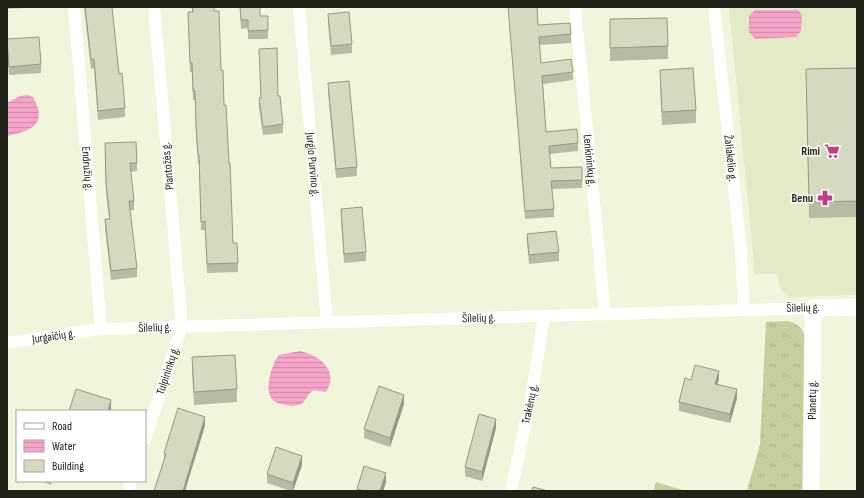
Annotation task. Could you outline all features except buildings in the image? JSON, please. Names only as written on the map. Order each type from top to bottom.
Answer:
[{"type":"main road","name":"Šilelių g.","points":[[813,308],[857,307]]},
{"type":"main road","name":"Planetų g.","points":[[810,491],[813,308]]},
{"type":"street","name":"Endružių g.","points":[[74,7],[101,329]]},
{"type":"street","name":"Plantožės g.","points":[[154,7],[182,326]]},
{"type":"street","name":"Jurgio Purvino g.","points":[[299,7],[327,322]]},
{"type":"street","name":"Lenkininkų g.","points":[[575,7],[604,314]]},
{"type":"street","name":"Žaliakelio g.","points":[[714,7],[741,251],[744,310]]},
{"type":"street","name":"Šilelių g.","points":[[101,329],[813,308]]},
{"type":"street","name":"Trakėnų g.","points":[[510,491],[532,393],[544,316]]},
{"type":"street","name":"Tulpininkų g.","points":[[146,435],[182,326]]},
{"type":"street","name":"Jurgaičių g.","points":[[7,343],[101,329]]},
{"type":"shaded area","points":[[729,7],[857,7],[857,295],[790,297],[780,289],[777,274],[755,274]]},
{"type":"green space","points":[[788,321],[799,326],[807,343],[805,491],[747,491],[760,444],[766,322]]},
{"type":"green space","points":[[656,482],[686,491],[654,491]]},
{"type":"water","points":[[755,10],[798,10],[802,15],[801,31],[796,37],[755,39],[749,32],[749,16]]},
{"type":"water","points":[[28,95],[33,97],[37,106],[39,114],[38,120],[30,129],[7,136],[7,103],[20,96]]},
{"type":"water","points":[[300,351],[314,356],[325,365],[331,377],[330,384],[326,392],[313,390],[299,405],[290,406],[276,402],[270,395],[269,383],[276,359],[279,355]]},
{"type":"place","name":"Rimi","points":[[832,151]]},
{"type":"place","name":"Benu","points":[[825,198]]}]
